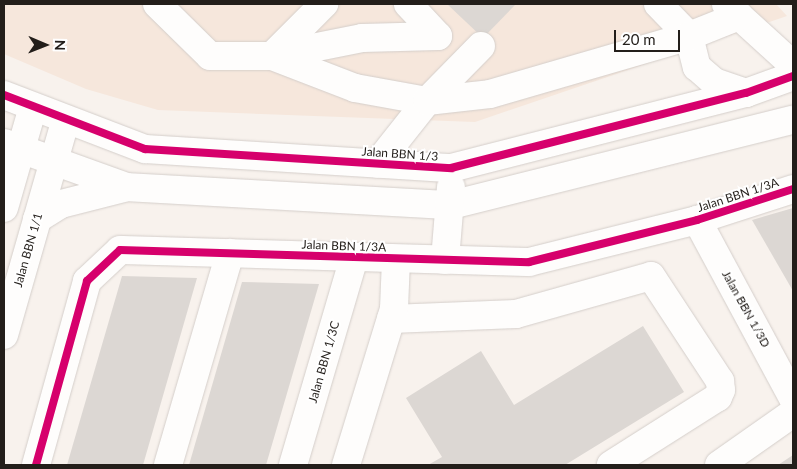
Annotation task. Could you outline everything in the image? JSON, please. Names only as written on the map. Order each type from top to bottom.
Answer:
[{"type":"street","points":[[156,4],[210,56],[272,56],[362,38],[438,36],[408,4]]},
{"type":"street","points":[[272,56],[324,4]]},
{"type":"street","points":[[658,4],[678,40],[697,67],[714,82],[746,93]]},
{"type":"street","points":[[272,56],[355,88],[427,101],[490,94],[678,40],[732,10],[793,65]]},
{"type":"street","points":[[377,164],[427,101],[481,46]]},
{"type":"street","points":[[662,114],[687,88],[697,67]]},
{"type":"street","name":"Jalan BBN 1/3","points":[[4,95],[65,122],[144,149],[451,168],[746,93],[793,76]]},
{"type":"street","points":[[4,208],[12,147],[33,107]]},
{"type":"street","points":[[12,147],[53,164],[126,188],[451,205],[793,120]]},
{"type":"street","name":"Jalan BBN 1/1","points":[[4,335],[65,122]]},
{"type":"street","points":[[445,260],[451,205],[451,168]]},
{"type":"street","points":[[37,220],[61,204],[126,188]]},
{"type":"street","name":"Jalan BBN 1/3A","points":[[36,465],[87,281],[120,250],[529,262],[697,220],[793,189]]},
{"type":"street","name":"Jalan BBN 1/3D","points":[[697,220],[793,398]]},
{"type":"street","points":[[168,465],[230,254]]},
{"type":"street","name":"Jalan BBN 1/3C","points":[[293,465],[354,258]]},
{"type":"street","points":[[346,465],[402,318],[405,259]]},
{"type":"street","points":[[402,318],[516,314],[651,276],[720,382],[721,390],[718,397],[611,465]]},
{"type":"street","points":[[719,465],[793,413]]},
{"type":"shaded area","points":[[4,4],[776,4],[787,16],[475,122],[158,110],[86,89],[4,54]]},
{"type":"building","points":[[447,4],[516,4],[483,38]]},
{"type":"building","points":[[793,208],[793,291],[752,220]]},
{"type":"building","points":[[122,276],[197,278],[143,465],[67,465]]},
{"type":"building","points":[[242,282],[319,284],[266,465],[189,465]]},
{"type":"building","points":[[643,326],[684,392],[565,465],[428,465],[442,457],[406,398],[481,351],[514,405]]},
{"type":"building","points":[[793,455],[793,465],[778,465]]},
{"type":"cycle path","points":[[4,95],[145,149],[451,168],[746,93],[793,76]]},
{"type":"cycle path","points":[[36,465],[87,281],[120,250],[529,262],[697,220],[793,189]]}]
